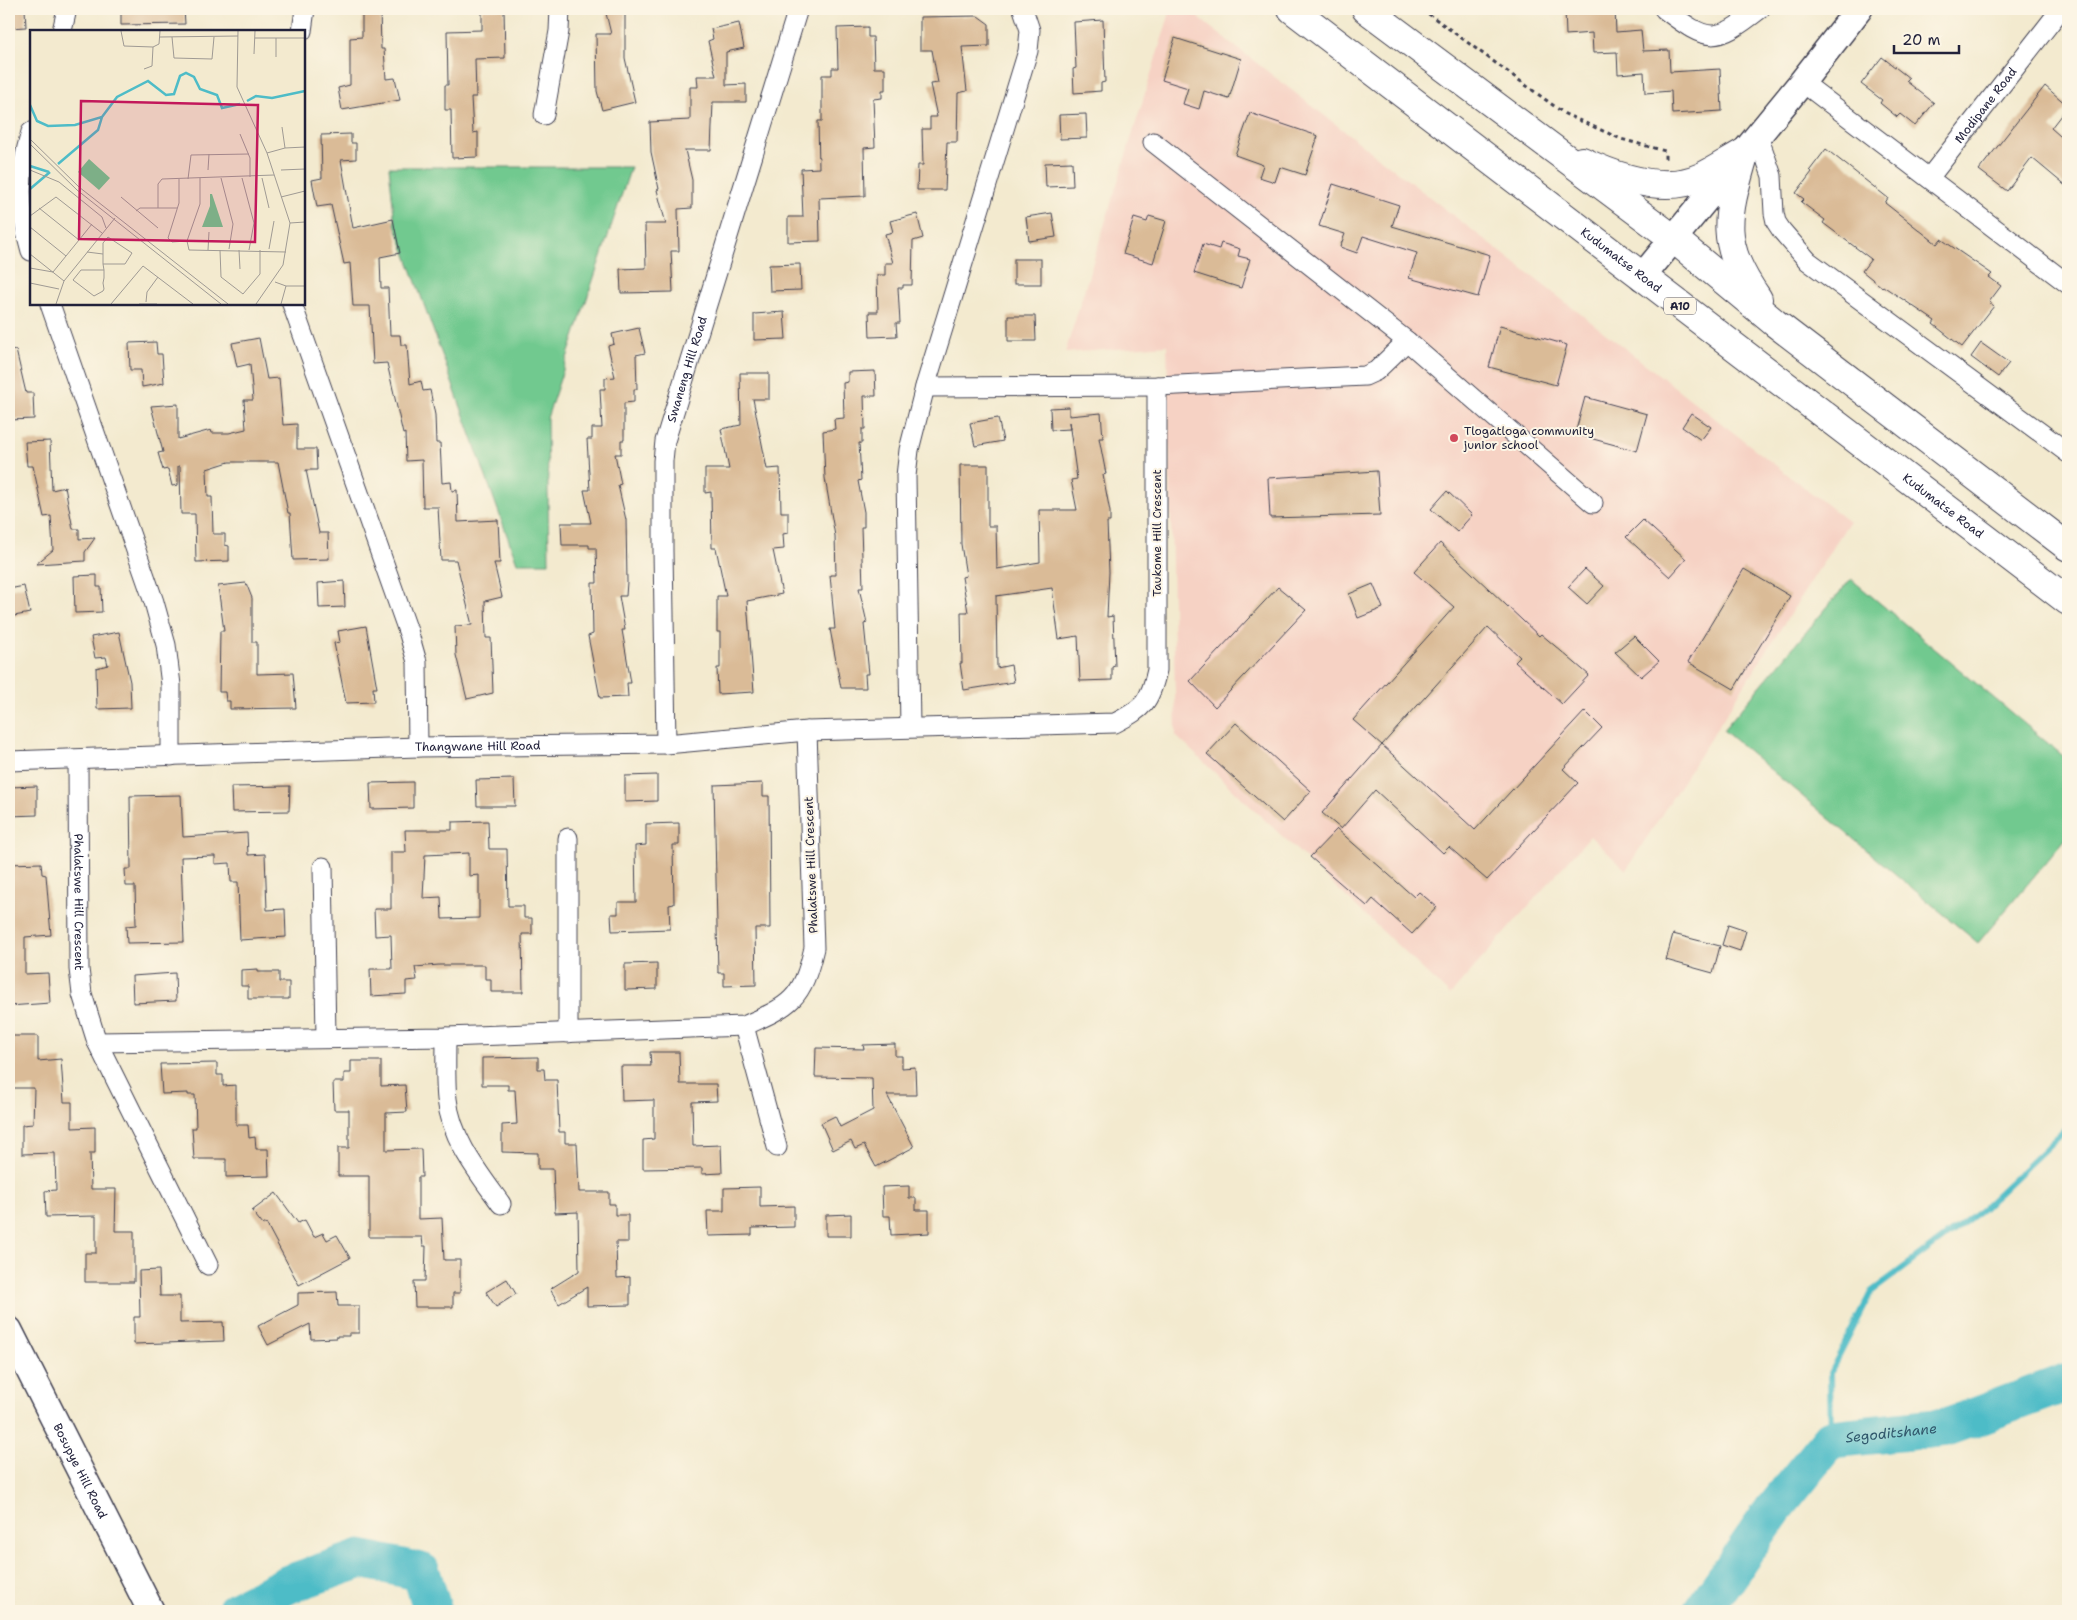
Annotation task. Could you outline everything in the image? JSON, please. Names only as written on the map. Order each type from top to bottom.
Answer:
[{"type":"main road","name":"Kudumatse Road","points":[[1292,9],[2068,602]]},
{"type":"main road","points":[[1366,9],[1538,140],[1674,240],[1775,323],[2068,547]]},
{"type":"main road","points":[[1538,140],[1590,164],[1632,178],[1666,184],[1700,178],[1751,144]]},
{"type":"main road","points":[[1751,144],[1729,207],[1730,234],[1736,264],[1775,323]]},
{"type":"street","points":[[62,30],[67,9]]},
{"type":"street","points":[[302,30],[306,9]]},
{"type":"street","points":[[544,116],[559,31],[560,9]]},
{"type":"street","name":"Swaneng Hill Road","points":[[666,744],[663,550],[663,461],[665,441],[798,9]]},
{"type":"street","points":[[910,727],[906,476],[909,450],[925,387],[1028,52],[1030,30],[1023,9]]},
{"type":"street","points":[[1664,9],[1693,31],[1704,35],[1733,30],[1760,9]]},
{"type":"street","points":[[1642,277],[1802,82],[1859,9]]},
{"type":"street","name":"Modipane Road","points":[[1929,178],[2061,9]]},
{"type":"street","points":[[1802,82],[2068,284]]},
{"type":"street","points":[[30,136],[21,175],[20,197],[23,223],[30,248]]},
{"type":"street","points":[[1153,142],[1407,341],[1593,502]]},
{"type":"street","points":[[1751,144],[1772,176],[1776,222],[1808,261],[2068,453]]},
{"type":"street","points":[[50,305],[154,602],[166,645],[171,685],[171,756]]},
{"type":"street","points":[[292,305],[418,662],[418,748]]},
{"type":"street","points":[[925,387],[1157,386],[1365,376],[1376,371],[1407,341]]},
{"type":"street","name":"Taukome Hill Crescent","points":[[945,726],[1115,723],[1134,713],[1151,695],[1157,670],[1157,386]]},
{"type":"street","name":"Thangwane Hill Road","points":[[9,761],[418,748],[666,744],[806,731],[945,726]]},
{"type":"street","name":"Phalatswe Hill Crescent","points":[[744,1026],[778,1011],[797,996],[808,974],[814,948],[806,731]]},
{"type":"street","name":"Phalatswe Hill Crescent","points":[[78,760],[79,969],[82,994],[97,1042],[208,1265]]},
{"type":"street","points":[[568,838],[568,1033]]},
{"type":"street","points":[[323,867],[326,1037]]},
{"type":"street","points":[[97,1042],[326,1037],[446,1037],[744,1026],[777,1147]]},
{"type":"street","points":[[446,1037],[447,1100],[454,1130],[470,1161],[501,1204]]},
{"type":"street","name":"Bosupye Hill Road","points":[[9,1330],[151,1611]]},
{"type":"path","points":[[1422,9],[1565,114],[1621,139],[1665,151],[1666,184]]},
{"type":"shaded area","name":"Tlogatloga community junior school","points":[[1171,9],[1187,9],[1849,522],[1626,870],[1590,836],[1450,995],[1176,736],[1167,345],[1065,353]]},
{"type":"green space","points":[[389,167],[631,167],[547,418],[549,563],[517,563],[395,224]]},
{"type":"green space","points":[[1851,579],[2068,760],[2068,836],[1978,943],[1723,730]]},
{"type":"building","points":[[9,9],[25,9],[26,27],[9,28]]},
{"type":"building","points":[[121,9],[184,9],[185,24],[121,25]]},
{"type":"building","points":[[362,9],[380,9],[381,49],[384,49],[386,79],[395,78],[400,100],[342,110],[338,88],[350,85],[350,38],[362,37]]},
{"type":"building","points":[[482,9],[504,9],[505,58],[475,59],[476,97],[471,97],[473,133],[478,132],[478,157],[452,158],[451,110],[445,110],[445,85],[448,85],[447,31],[482,30]]},
{"type":"building","points":[[605,9],[625,9],[625,58],[635,102],[602,110],[597,91],[596,34],[611,34]]},
{"type":"building","points":[[1565,9],[1615,10],[1616,32],[1641,30],[1643,51],[1669,50],[1670,72],[1720,69],[1722,111],[1672,114],[1671,91],[1645,93],[1644,72],[1618,74],[1617,52],[1593,53],[1592,33],[1566,35]]},
{"type":"building","points":[[978,16],[989,24],[989,46],[962,47],[967,91],[958,93],[957,142],[947,142],[945,190],[917,190],[918,165],[923,165],[922,129],[930,129],[930,117],[937,117],[930,84],[938,83],[932,50],[920,50],[920,17]]},
{"type":"building","points":[[1103,20],[1105,82],[1101,83],[1101,91],[1074,93],[1073,69],[1076,68],[1074,22]]},
{"type":"building","points":[[739,23],[744,48],[726,52],[726,85],[746,84],[746,102],[713,102],[711,150],[685,150],[692,180],[692,208],[678,209],[679,251],[671,251],[673,292],[621,293],[620,269],[646,268],[645,224],[666,224],[657,190],[659,189],[651,152],[650,122],[690,120],[690,87],[698,87],[697,76],[716,76],[708,41],[713,39],[711,29]]},
{"type":"building","points":[[868,27],[868,37],[873,37],[874,68],[885,68],[885,90],[882,90],[882,98],[873,99],[875,147],[864,148],[865,196],[819,198],[820,241],[788,242],[788,217],[803,217],[801,169],[819,168],[818,121],[822,121],[822,75],[832,75],[832,68],[838,68],[837,28]]},
{"type":"building","points":[[1175,38],[1241,59],[1229,99],[1204,91],[1199,109],[1183,104],[1188,88],[1162,80]]},
{"type":"building","points":[[1882,57],[1909,78],[1906,81],[1934,103],[1915,126],[1900,114],[1897,117],[1880,103],[1882,100],[1861,84]]},
{"type":"building","points":[[2045,86],[2068,106],[2051,128],[2068,143],[2068,188],[2032,158],[2007,191],[1979,170]]},
{"type":"building","points":[[1250,113],[1318,136],[1305,175],[1280,167],[1275,182],[1259,177],[1263,165],[1235,155]]},
{"type":"building","points":[[1086,114],[1087,138],[1060,139],[1059,115]]},
{"type":"building","points":[[351,134],[351,143],[356,143],[356,159],[341,160],[353,228],[393,219],[400,253],[380,257],[381,288],[388,288],[390,335],[400,335],[401,345],[407,345],[410,384],[421,381],[423,391],[430,390],[435,415],[436,443],[440,443],[442,483],[451,482],[452,491],[457,490],[458,522],[498,520],[500,563],[494,563],[502,597],[485,601],[486,638],[491,638],[493,693],[467,699],[456,655],[455,626],[472,625],[456,560],[441,560],[438,507],[423,507],[422,460],[406,461],[405,433],[403,434],[387,363],[373,364],[370,306],[353,306],[350,263],[344,264],[331,205],[317,207],[312,180],[322,178],[321,135]]},
{"type":"building","points":[[1826,149],[1888,198],[1885,203],[1937,244],[1941,239],[1992,274],[1989,277],[2001,286],[1989,302],[1994,306],[1962,347],[1933,324],[1935,321],[1882,287],[1862,271],[1871,259],[1823,223],[1825,220],[1801,202],[1804,199],[1796,193]]},
{"type":"building","points":[[1072,162],[1073,186],[1046,187],[1045,163]]},
{"type":"building","points":[[1333,184],[1399,205],[1392,226],[1490,255],[1478,297],[1409,278],[1417,253],[1363,236],[1357,253],[1340,247],[1345,234],[1319,226]]},
{"type":"building","points":[[1052,213],[1056,237],[1029,241],[1026,217]]},
{"type":"building","points":[[917,214],[923,238],[913,241],[912,285],[903,285],[903,288],[898,288],[900,323],[896,323],[897,336],[870,337],[869,312],[878,312],[877,275],[885,275],[885,263],[893,263],[885,234],[893,232],[890,221]]},
{"type":"building","points":[[1149,216],[1166,221],[1153,263],[1123,254],[1134,218],[1147,222]]},
{"type":"building","points":[[1221,243],[1240,249],[1238,256],[1250,259],[1241,288],[1194,273],[1203,244],[1219,249]]},
{"type":"building","points":[[1014,259],[1041,259],[1041,284],[1014,284]]},
{"type":"building","points":[[800,264],[801,290],[770,291],[769,265]]},
{"type":"building","points":[[784,312],[786,339],[754,340],[754,314]]},
{"type":"building","points":[[1008,316],[1035,316],[1036,341],[1008,341]]},
{"type":"building","points":[[1500,326],[1567,345],[1556,385],[1489,367]]},
{"type":"building","points":[[639,328],[645,353],[636,355],[637,389],[634,389],[634,402],[624,403],[624,440],[621,440],[621,454],[615,454],[621,484],[618,485],[626,520],[626,596],[619,596],[625,630],[622,630],[631,683],[627,683],[628,697],[600,698],[588,636],[593,634],[592,583],[597,583],[596,548],[589,548],[589,545],[562,545],[561,523],[591,523],[584,490],[590,490],[587,439],[592,439],[592,428],[602,428],[600,389],[605,389],[605,378],[615,377],[608,346],[614,344],[612,334]]},
{"type":"building","points":[[259,338],[267,379],[279,378],[283,425],[297,424],[297,449],[316,449],[317,470],[306,470],[319,533],[328,533],[329,559],[293,560],[290,513],[288,513],[278,462],[229,462],[207,469],[208,497],[212,497],[213,534],[225,534],[225,545],[229,546],[229,561],[196,562],[195,514],[181,514],[180,466],[178,466],[178,485],[172,486],[168,469],[163,470],[158,453],[163,452],[151,406],[178,404],[178,439],[211,430],[212,433],[229,433],[246,429],[244,400],[253,400],[250,364],[237,367],[232,343]]},
{"type":"building","points":[[156,342],[157,354],[162,354],[164,383],[142,387],[141,370],[130,370],[129,343]]},
{"type":"building","points":[[1981,343],[2009,363],[1998,377],[1971,357]]},
{"type":"building","points":[[16,350],[26,393],[33,393],[34,419],[9,420],[9,351]]},
{"type":"building","points":[[875,371],[876,396],[864,396],[865,429],[862,429],[862,443],[859,443],[861,480],[858,481],[864,512],[864,527],[861,527],[863,588],[859,588],[867,623],[864,624],[869,674],[865,674],[866,688],[841,688],[830,629],[835,629],[830,575],[836,575],[835,536],[825,478],[823,431],[835,429],[834,419],[844,418],[843,383],[848,382],[848,372]]},
{"type":"building","points":[[740,373],[769,373],[769,399],[753,399],[767,469],[780,468],[781,512],[788,512],[788,533],[783,534],[784,549],[773,550],[782,594],[747,601],[754,692],[718,694],[717,668],[720,668],[720,632],[717,632],[717,596],[726,596],[716,548],[712,548],[711,492],[705,493],[705,469],[729,469],[721,429],[741,425]]},
{"type":"building","points":[[1585,397],[1647,414],[1637,451],[1575,434]]},
{"type":"building","points":[[1069,407],[1069,416],[1101,413],[1103,438],[1099,438],[1106,474],[1103,475],[1110,512],[1110,522],[1107,522],[1109,572],[1107,617],[1113,616],[1115,666],[1112,667],[1112,680],[1080,681],[1078,636],[1059,639],[1052,588],[996,596],[997,668],[1011,665],[1014,682],[964,690],[960,663],[962,663],[961,612],[968,612],[962,577],[966,576],[961,544],[960,465],[988,465],[988,526],[996,526],[997,569],[1040,562],[1039,510],[1077,510],[1071,480],[1077,479],[1070,429],[1051,430],[1050,408]]},
{"type":"building","points":[[1691,413],[1711,427],[1701,440],[1682,427]]},
{"type":"building","points":[[998,418],[1003,441],[975,446],[970,423]]},
{"type":"building","points":[[50,441],[52,490],[65,487],[73,529],[79,529],[79,539],[95,538],[85,552],[85,561],[36,564],[53,550],[51,516],[44,517],[33,466],[27,466],[25,442]]},
{"type":"building","points":[[1377,471],[1380,515],[1270,518],[1268,478]]},
{"type":"building","points":[[1447,491],[1472,515],[1457,532],[1431,509]]},
{"type":"building","points":[[1643,520],[1686,559],[1670,577],[1626,537]]},
{"type":"building","points":[[1440,543],[1539,636],[1541,634],[1589,675],[1562,704],[1515,662],[1520,657],[1488,627],[1382,745],[1353,720],[1454,607],[1414,572]]},
{"type":"building","points":[[1585,569],[1604,586],[1587,604],[1568,587]]},
{"type":"building","points":[[1744,569],[1790,596],[1734,689],[1688,662]]},
{"type":"building","points":[[97,575],[97,587],[101,587],[102,612],[75,613],[74,576]]},
{"type":"building","points":[[344,581],[345,607],[319,608],[318,583]]},
{"type":"building","points":[[246,583],[252,598],[252,642],[257,642],[257,674],[293,673],[296,708],[230,709],[230,701],[226,701],[225,692],[219,692],[220,631],[224,631],[218,586]]},
{"type":"building","points":[[1373,584],[1383,608],[1358,618],[1349,594]]},
{"type":"building","points":[[24,586],[30,613],[9,617],[9,589]]},
{"type":"building","points":[[1278,587],[1306,610],[1215,707],[1190,681]]},
{"type":"building","points":[[366,626],[377,688],[373,688],[374,702],[346,703],[334,643],[340,642],[338,631]]},
{"type":"building","points":[[119,632],[130,682],[131,708],[97,709],[96,668],[108,665],[106,657],[95,658],[91,637]]},
{"type":"building","points":[[1634,636],[1659,661],[1641,677],[1615,652]]},
{"type":"building","points":[[1585,711],[1602,728],[1563,769],[1578,783],[1487,880],[1449,847],[1443,853],[1375,790],[1341,829],[1322,813],[1382,745],[1475,830]]},
{"type":"building","points":[[1236,723],[1311,791],[1283,822],[1207,754]]},
{"type":"building","points":[[657,775],[657,801],[625,802],[625,776]]},
{"type":"building","points":[[514,779],[515,806],[477,806],[476,780]]},
{"type":"building","points":[[413,782],[413,808],[371,809],[370,783]]},
{"type":"building","points":[[763,783],[763,796],[769,796],[770,928],[755,928],[756,985],[724,986],[724,973],[718,973],[714,785]]},
{"type":"building","points":[[37,786],[37,815],[9,816],[9,787]]},
{"type":"building","points":[[290,786],[289,811],[232,812],[231,787]]},
{"type":"building","points":[[181,795],[183,837],[247,833],[248,855],[265,854],[267,910],[285,909],[286,937],[240,940],[238,882],[231,882],[230,863],[215,864],[215,856],[181,857],[184,942],[127,943],[126,926],[136,925],[135,886],[126,886],[125,869],[131,869],[130,796]]},
{"type":"building","points":[[488,821],[489,849],[507,849],[508,906],[524,906],[524,918],[532,918],[532,934],[522,934],[523,992],[491,992],[491,979],[485,979],[485,965],[439,965],[415,967],[417,980],[406,981],[406,994],[371,996],[370,969],[392,969],[391,935],[375,936],[374,909],[391,909],[391,852],[406,852],[405,830],[452,830],[452,822]],"holes":[[[469,853],[469,876],[479,875],[479,918],[442,919],[441,897],[423,898],[425,855]]]},
{"type":"building","points":[[679,823],[679,845],[673,845],[674,904],[669,905],[670,929],[612,931],[611,914],[618,914],[618,902],[636,902],[635,846],[646,845],[646,824]]},
{"type":"building","points":[[1337,829],[1414,897],[1419,892],[1437,907],[1412,934],[1373,899],[1367,906],[1310,857]]},
{"type":"building","points":[[41,863],[42,874],[46,875],[51,935],[25,937],[25,974],[48,973],[50,1003],[9,1006],[9,864]]},
{"type":"building","points":[[1728,925],[1746,931],[1740,951],[1722,945]]},
{"type":"building","points":[[1673,934],[1720,946],[1713,973],[1666,960]]},
{"type":"building","points":[[657,963],[657,989],[625,990],[625,964]]},
{"type":"building","points":[[258,969],[258,972],[279,972],[279,982],[289,982],[289,999],[248,999],[248,986],[241,986],[241,970]]},
{"type":"building","points":[[175,973],[176,1001],[133,1003],[132,976]]},
{"type":"building","points":[[9,1036],[38,1036],[38,1061],[61,1059],[64,1102],[72,1102],[72,1128],[95,1127],[95,1153],[90,1153],[91,1189],[116,1189],[115,1231],[134,1231],[134,1282],[85,1282],[85,1253],[96,1253],[96,1216],[46,1217],[45,1191],[56,1190],[55,1153],[22,1154],[22,1125],[33,1124],[34,1088],[9,1088]]},
{"type":"building","points":[[895,1044],[895,1056],[902,1056],[902,1068],[915,1067],[916,1095],[887,1095],[914,1147],[876,1167],[864,1145],[855,1149],[851,1141],[833,1150],[821,1123],[835,1116],[840,1127],[873,1110],[872,1078],[815,1077],[816,1048],[864,1049],[863,1045]]},
{"type":"building","points":[[650,1052],[679,1052],[680,1084],[716,1084],[717,1101],[692,1102],[693,1146],[721,1145],[722,1173],[702,1174],[702,1168],[643,1169],[643,1140],[654,1139],[654,1100],[622,1101],[621,1066],[651,1066]]},
{"type":"building","points":[[538,1057],[538,1069],[544,1069],[545,1080],[557,1080],[559,1132],[565,1132],[565,1143],[577,1143],[579,1192],[609,1192],[609,1204],[615,1204],[615,1215],[628,1215],[628,1242],[616,1242],[617,1278],[630,1277],[630,1305],[587,1306],[587,1287],[559,1304],[550,1289],[579,1271],[578,1212],[555,1213],[553,1169],[538,1169],[538,1153],[502,1152],[502,1125],[517,1124],[515,1090],[508,1090],[508,1085],[482,1085],[482,1058]]},
{"type":"building","points":[[351,1061],[381,1061],[381,1086],[405,1085],[407,1112],[386,1113],[386,1150],[421,1149],[422,1177],[418,1177],[418,1219],[442,1218],[444,1260],[460,1260],[460,1293],[453,1293],[453,1307],[415,1307],[414,1281],[425,1281],[426,1246],[423,1246],[422,1237],[369,1237],[369,1176],[338,1176],[338,1148],[349,1148],[349,1110],[334,1110],[333,1082],[344,1082],[344,1073],[351,1073]]},
{"type":"building","points":[[217,1063],[217,1075],[223,1075],[223,1086],[236,1085],[236,1125],[248,1125],[249,1138],[255,1137],[256,1149],[268,1149],[269,1176],[226,1177],[226,1159],[194,1159],[192,1128],[196,1128],[195,1095],[188,1095],[188,1093],[162,1094],[160,1064]]},
{"type":"building","points":[[909,1186],[909,1198],[916,1198],[916,1210],[929,1210],[929,1233],[891,1235],[890,1216],[883,1216],[882,1187]]},
{"type":"building","points":[[760,1187],[760,1207],[794,1206],[794,1227],[752,1228],[752,1235],[708,1236],[707,1211],[724,1211],[724,1188]]},
{"type":"building","points":[[276,1193],[298,1223],[305,1220],[314,1237],[323,1233],[327,1240],[337,1235],[350,1258],[299,1285],[266,1223],[263,1225],[252,1211]]},
{"type":"building","points":[[851,1214],[851,1236],[826,1236],[826,1215]]},
{"type":"building","points":[[159,1270],[160,1296],[180,1296],[180,1323],[223,1322],[224,1341],[134,1344],[134,1317],[140,1317],[139,1271]]},
{"type":"building","points":[[507,1279],[516,1294],[496,1307],[486,1292]]},
{"type":"building","points":[[337,1292],[338,1306],[359,1306],[359,1333],[349,1333],[349,1336],[337,1336],[337,1338],[311,1339],[310,1324],[268,1345],[258,1326],[298,1305],[298,1293]]},
{"type":"waterway","points":[[1831,1439],[1830,1373],[1871,1292],[1982,1209],[2068,1127]]},
{"type":"waterway","name":"Segoditshane","points":[[1703,1611],[1774,1509],[1831,1439],[1947,1427],[2068,1382]]},
{"type":"waterway","name":"Segoditshane","points":[[236,1611],[289,1584],[361,1559],[421,1572],[433,1611]]},
{"type":"place","name":"Tlogatloga community junior school","points":[[1454,438]]}]
